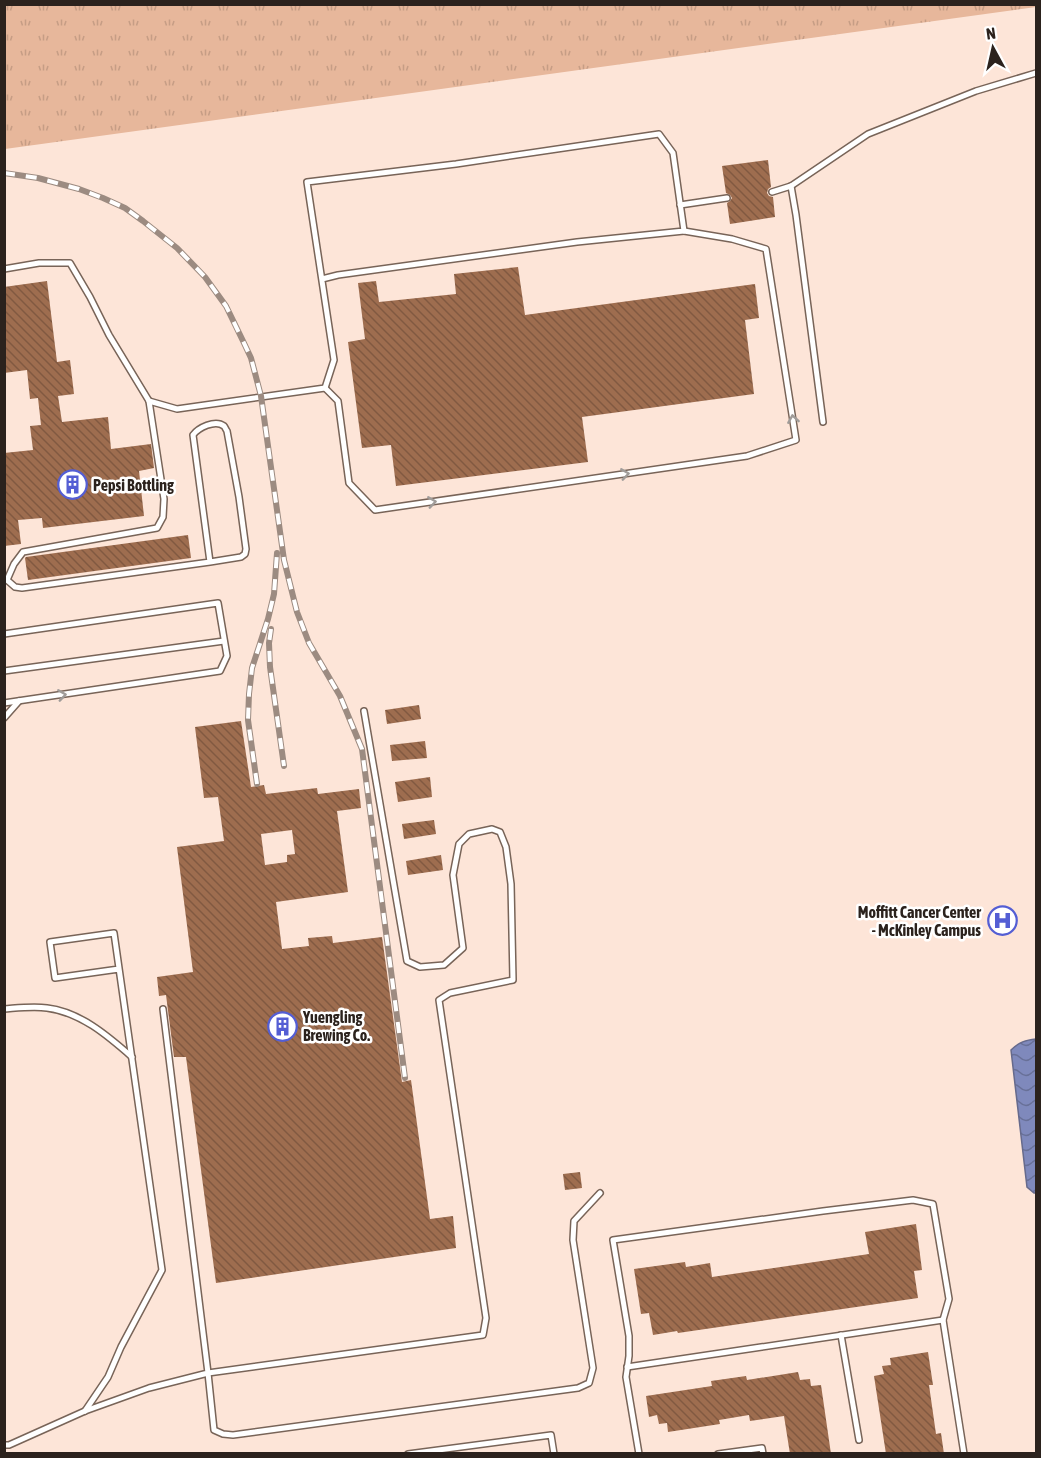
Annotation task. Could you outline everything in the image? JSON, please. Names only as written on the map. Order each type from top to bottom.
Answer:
[{"type":"lane","points":[[772,192],[791,186],[868,134],[976,91],[1036,73]]},
{"type":"lane","points":[[325,388],[334,360],[307,182],[456,164],[659,134],[673,153],[684,231]]},
{"type":"lane","points":[[791,186],[823,422]]},
{"type":"lane","points":[[680,205],[727,198]]},
{"type":"lane","points":[[322,279],[577,242],[684,231],[732,239],[766,249],[796,440],[747,456],[375,510],[349,483],[338,401],[325,388]]},
{"type":"lane","points":[[4,269],[39,263],[70,263],[90,297],[108,335],[149,401],[164,499],[163,517],[157,528],[23,552],[6,580],[15,587],[22,588],[210,562],[241,557],[245,554],[246,549],[239,497],[227,431],[219,424],[197,430],[193,435],[210,562]]},
{"type":"lane","points":[[149,401],[177,409],[325,388]]},
{"type":"lane","points":[[4,634],[218,603],[227,656],[220,672],[4,703]]},
{"type":"lane","points":[[4,671],[224,641]]},
{"type":"lane","points":[[4,718],[20,701]]},
{"type":"lane","points":[[4,1445],[9,1445],[86,1411],[149,1388],[208,1373],[483,1335],[486,1318],[439,1000],[450,993],[513,980],[511,884],[506,847],[500,832],[492,829],[469,834],[459,844],[453,875],[463,948],[444,965],[420,967],[407,962],[364,711]]},
{"type":"lane","points":[[86,1411],[108,1377],[121,1347],[162,1270],[114,933],[50,942],[55,978],[119,969]]},
{"type":"lane","points":[[4,1009],[47,1008],[69,1014],[89,1023],[132,1057]]},
{"type":"lane","points":[[163,1009],[214,1430],[232,1435],[578,1388],[589,1383],[593,1368],[573,1240],[574,1221],[600,1193]]},
{"type":"lane","points":[[639,1454],[626,1377],[629,1336],[614,1240],[913,1200],[933,1204],[949,1299],[943,1320],[964,1454]]},
{"type":"lane","points":[[627,1367],[943,1320]]},
{"type":"lane","points":[[841,1335],[859,1440]]},
{"type":"lane","points":[[408,1454],[551,1435],[554,1454]]},
{"type":"lane","points":[[718,1454],[762,1448],[763,1454]]},
{"type":"green space","points":[[1036,4],[1036,7],[5,149],[5,5]]},
{"type":"water","points":[[1036,1039],[1036,1193],[1034,1193],[1027,1187],[1011,1050],[1023,1042]]},
{"type":"building","points":[[768,160],[771,187],[767,193],[773,197],[775,217],[730,224],[727,203],[732,198],[726,193],[722,166]]},
{"type":"building","points":[[518,267],[525,315],[755,284],[759,318],[745,320],[754,394],[582,417],[588,462],[396,486],[391,445],[362,448],[348,342],[365,339],[358,283],[376,281],[379,302],[456,294],[454,274]]},
{"type":"building","name":"Pepsi Bottling","points":[[47,281],[57,362],[70,360],[74,394],[58,396],[62,422],[108,417],[111,449],[151,444],[154,468],[139,471],[144,516],[43,528],[42,518],[18,520],[21,544],[4,546],[4,453],[33,450],[30,426],[41,425],[38,398],[30,399],[27,370],[4,373],[4,287]]},
{"type":"building","points":[[188,535],[191,558],[28,580],[26,557]]},
{"type":"building","points":[[419,705],[421,719],[387,724],[385,710]]},
{"type":"building","name":"Yuengling Brewing Co.","points":[[241,721],[251,787],[264,785],[266,794],[317,788],[318,794],[359,789],[361,808],[337,811],[348,892],[276,902],[282,949],[309,946],[308,938],[332,936],[333,943],[382,937],[402,1082],[411,1080],[430,1219],[453,1216],[456,1248],[216,1283],[186,1057],[174,1057],[166,995],[159,996],[157,977],[193,972],[177,847],[224,841],[218,797],[204,798],[195,727]],"holes":[[[292,830],[295,854],[287,855],[287,862],[265,865],[261,834]]]},
{"type":"building","points":[[425,741],[427,758],[392,761],[390,745]]},
{"type":"building","points":[[430,777],[432,797],[398,802],[395,782]]},
{"type":"building","points":[[434,820],[436,834],[404,839],[402,824]]},
{"type":"building","points":[[441,855],[443,870],[408,875],[406,861]]},
{"type":"building","points":[[580,1172],[582,1188],[565,1190],[563,1174]]},
{"type":"building","points":[[916,1224],[922,1270],[914,1271],[918,1298],[653,1335],[649,1313],[641,1314],[634,1269],[685,1262],[686,1267],[710,1263],[712,1277],[869,1254],[865,1232]]},
{"type":"building","points":[[928,1352],[933,1385],[929,1385],[936,1434],[941,1433],[944,1454],[886,1454],[874,1376],[884,1374],[882,1366],[891,1365],[890,1358]]},
{"type":"building","points":[[798,1372],[800,1380],[810,1379],[811,1386],[821,1385],[831,1454],[790,1454],[784,1416],[750,1421],[749,1415],[719,1420],[720,1424],[668,1432],[667,1423],[659,1424],[657,1415],[649,1417],[646,1396],[712,1386],[711,1381],[746,1376],[747,1380]]},
{"type":"railway","points":[[4,173],[38,178],[79,189],[125,208],[143,221],[177,248],[205,277],[226,306],[251,358],[261,396],[284,560],[297,612],[309,643],[340,696],[362,749],[405,1078]]},
{"type":"railway","points":[[257,784],[248,720],[249,694],[252,668],[274,594],[277,553]]},
{"type":"railway","points":[[271,629],[270,667],[284,766]]},
{"type":"place","name":"Pepsi Bottling","points":[[72,485]]},
{"type":"place","name":"Moffitt Cancer Center - McKinley Campus","points":[[1002,921]]},
{"type":"place","name":"Yuengling Brewing Co.","points":[[282,1026]]}]
